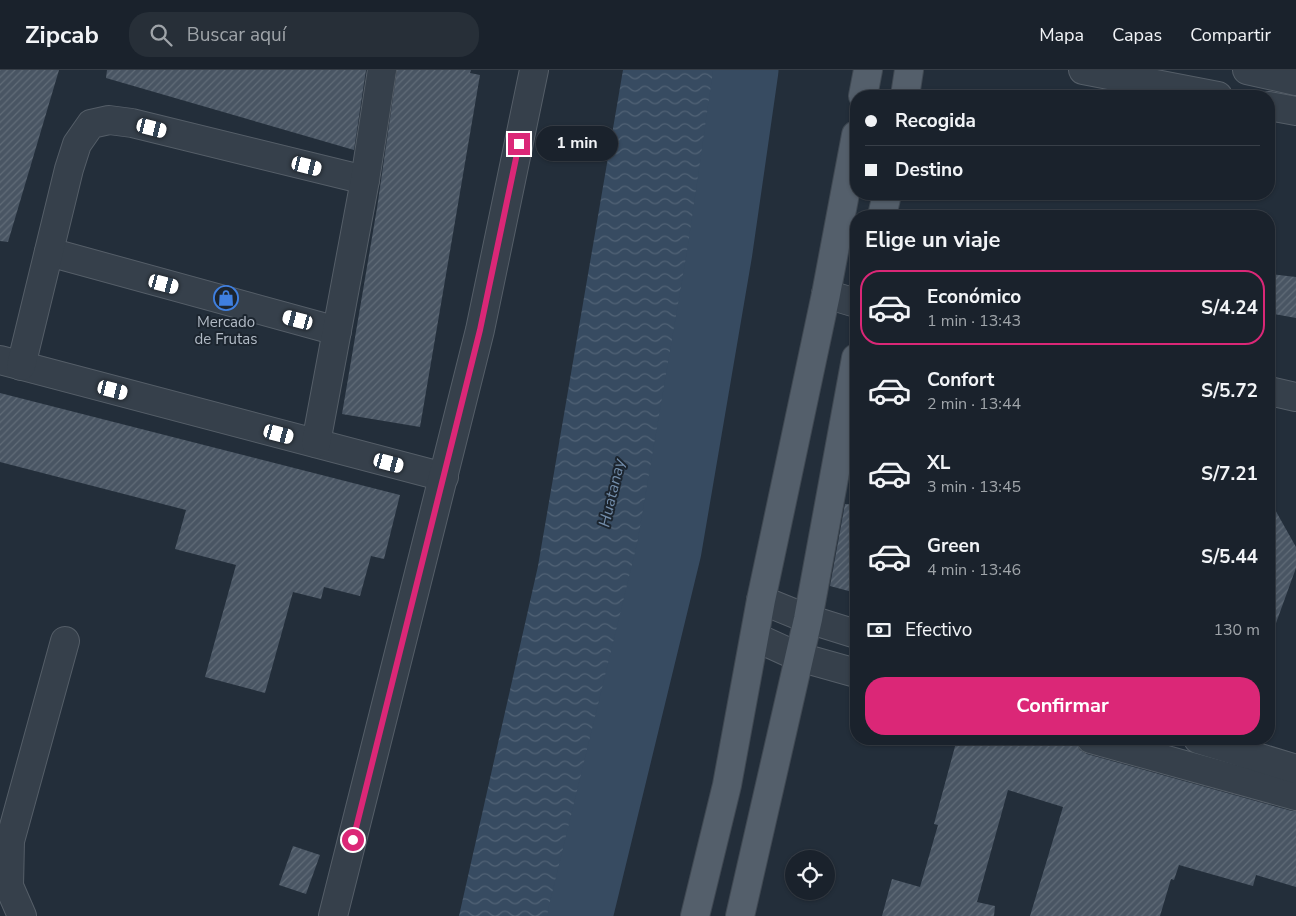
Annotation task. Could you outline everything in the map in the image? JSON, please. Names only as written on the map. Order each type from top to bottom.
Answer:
[{"type":"main road","points":[[864,90],[868,70]]},
{"type":"main road","points":[[906,90],[910,70]]},
{"type":"main road","points":[[695,916],[727,785],[761,600],[826,294],[850,167]]},
{"type":"main road","points":[[740,916],[808,619],[850,391]]},
{"type":"street","points":[[316,443],[365,180],[382,70]]},
{"type":"street","points":[[334,916],[480,330],[534,70]]},
{"type":"street","points":[[1082,70],[1187,90]]},
{"type":"street","points":[[1247,70],[1296,80]]},
{"type":"street","points":[[1275,107],[1296,111]]},
{"type":"street","points":[[365,180],[132,123],[109,120],[91,124],[77,144],[74,152],[49,252],[11,363],[444,477]]},
{"type":"street","points":[[49,252],[337,330]]},
{"type":"street","points":[[826,294],[850,301]]},
{"type":"street","points":[[1275,392],[1296,397]]},
{"type":"street","points":[[761,600],[808,619],[850,632]]},
{"type":"street","points":[[755,637],[800,657],[850,671]]},
{"type":"street","points":[[22,916],[9,886],[10,841],[65,641]]},
{"type":"street","points":[[1113,745],[1296,796]]},
{"type":"street","points":[[1218,745],[1296,769]]},
{"type":"water","name":"Huatanay","points":[[623,70],[746,70],[720,251],[669,550],[580,916],[459,916],[538,566]]},
{"type":"building","points":[[0,70],[59,70],[8,242],[0,241]]},
{"type":"building","points":[[107,70],[366,70],[354,150],[106,78]]},
{"type":"building","points":[[397,70],[471,70],[470,73],[480,75],[420,427],[342,414],[377,208]]},
{"type":"building","points":[[1275,275],[1296,277],[1296,318],[1275,314]]},
{"type":"building","points":[[0,393],[400,495],[384,559],[371,556],[360,596],[324,587],[321,599],[293,592],[265,693],[205,677],[236,565],[175,549],[186,510],[0,462]]},
{"type":"building","points":[[845,504],[850,504],[850,591],[830,586]]},
{"type":"building","points":[[1275,510],[1296,547],[1296,568],[1275,626]]},
{"type":"building","points":[[955,745],[1078,745],[1080,750],[1087,754],[1296,811],[1296,887],[1256,875],[1253,886],[1179,865],[1174,880],[1171,879],[1160,916],[1030,916],[1063,807],[1008,790],[977,902],[995,906],[994,916],[882,916],[892,879],[920,887],[938,825],[934,824]]},
{"type":"building","points":[[293,846],[320,855],[306,894],[279,885]]},
{"type":"waterway","points":[[580,916],[669,550],[720,251],[746,70]]},
{"type":"place","name":"Mercado de Frutas","points":[[226,298]]},
{"type":"route","points":[[353,840],[480,330],[519,144]]}]
